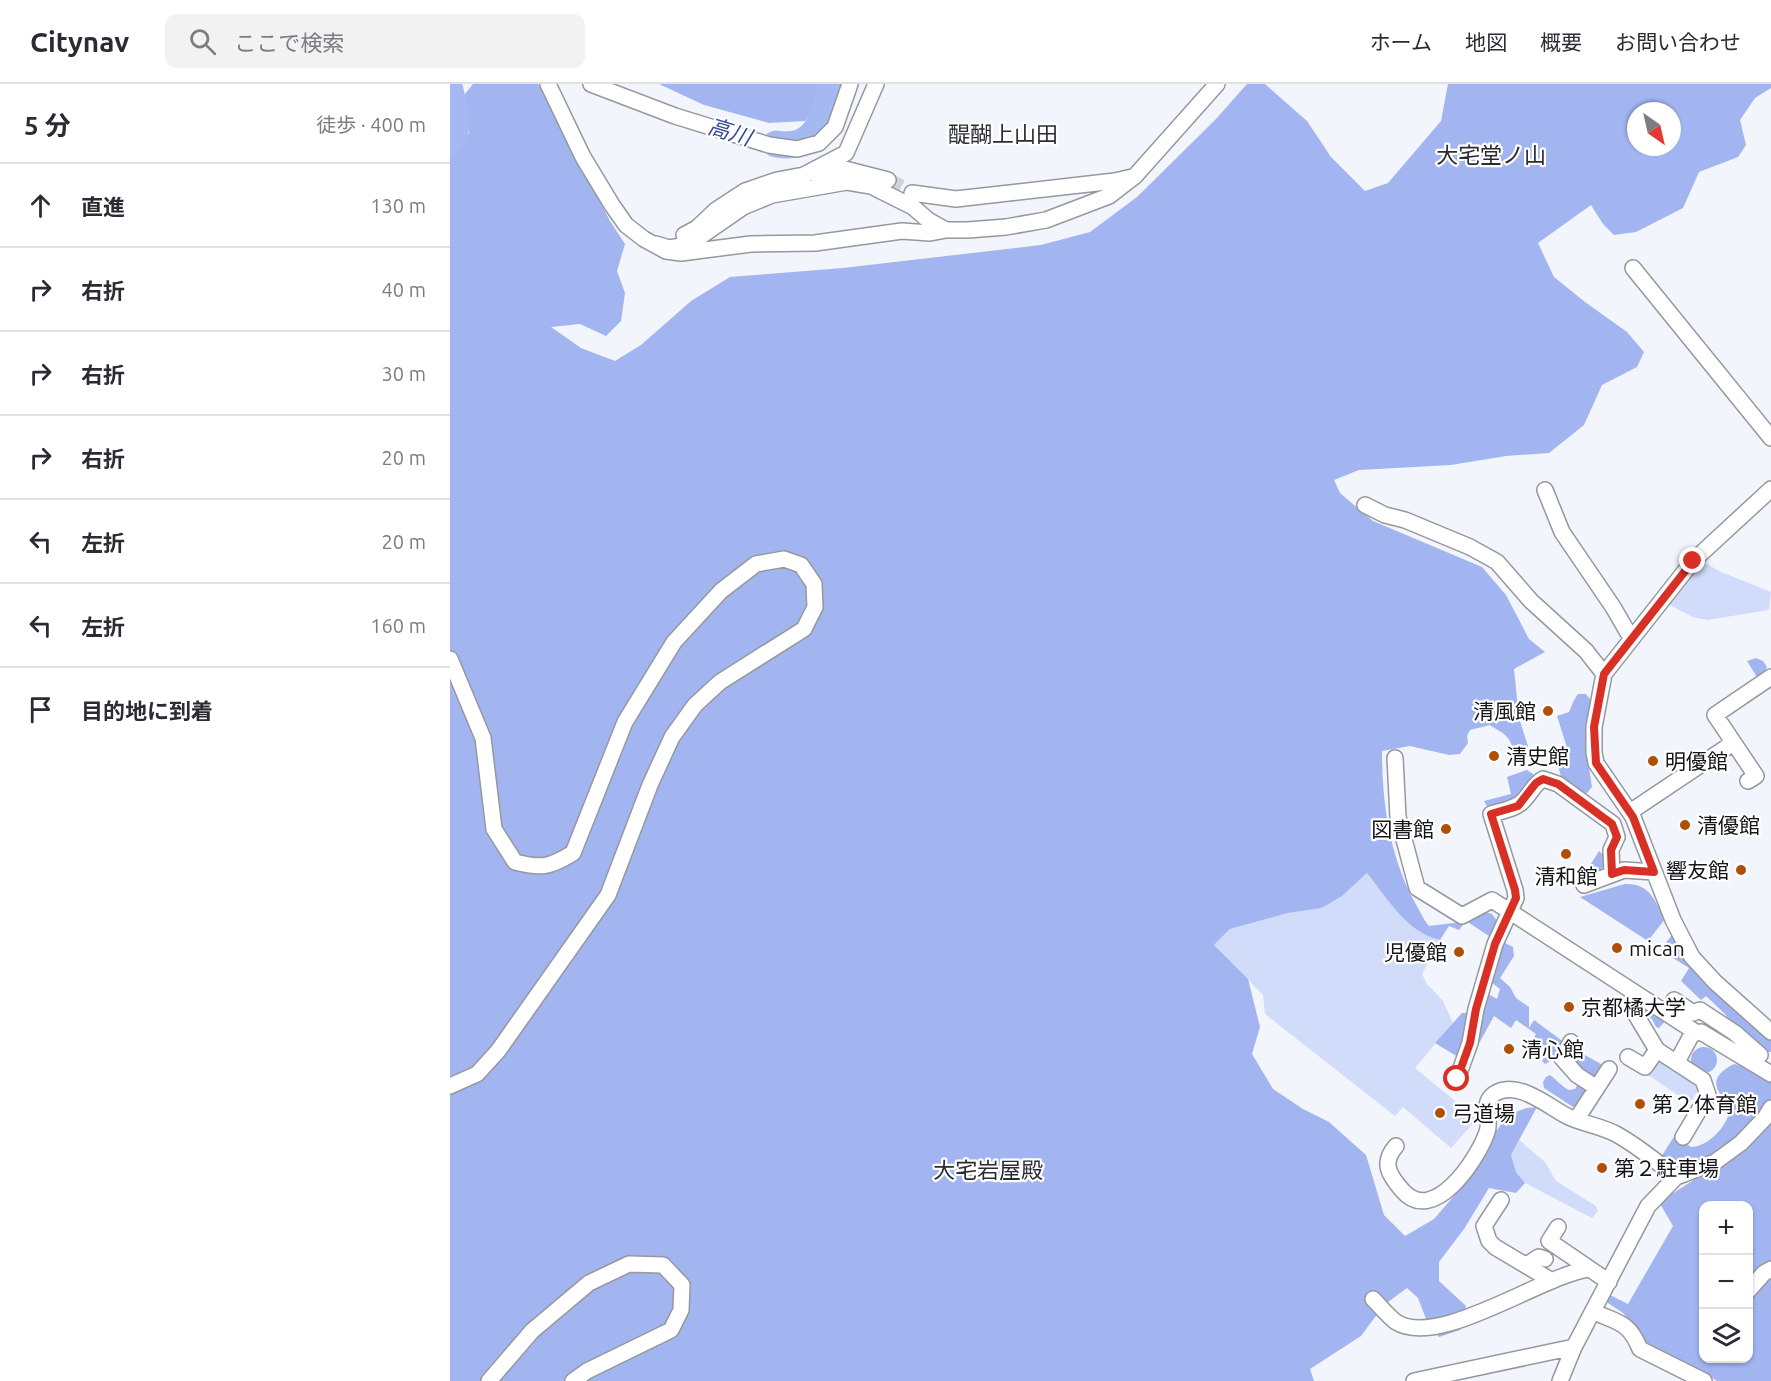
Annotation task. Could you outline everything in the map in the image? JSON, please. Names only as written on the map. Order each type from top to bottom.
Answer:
[{"type":"street","points":[[548,84],[583,157],[626,225],[644,239],[656,244],[669,248],[688,245],[743,207],[772,195],[847,182],[871,186],[913,207],[928,220],[946,230]]},
{"type":"street","points":[[591,84],[686,119],[769,145],[797,149],[819,143],[835,127],[850,84]]},
{"type":"street","points":[[804,175],[846,153],[876,84]]},
{"type":"street","points":[[656,244],[666,251],[681,253],[751,244],[815,243],[902,231],[930,233],[1006,227],[1046,220],[1109,196],[1135,176],[1217,84]]},
{"type":"street","points":[[656,244],[697,228],[716,210],[745,191],[777,180],[845,169],[888,180]]},
{"type":"street","points":[[912,193],[957,199],[1135,176]]},
{"type":"street","points":[[1634,268],[1771,438]]},
{"type":"street","points":[[1545,489],[1562,532],[1613,607],[1631,638]]},
{"type":"street","points":[[1771,489],[1693,561],[1604,674],[1594,727],[1596,763],[1630,812],[1672,920],[1692,957],[1715,982],[1771,1032]]},
{"type":"street","points":[[1365,505],[1385,515],[1405,519],[1470,547],[1497,562],[1531,601],[1586,651],[1604,674]]},
{"type":"street","points":[[450,659],[483,738],[494,829],[515,862],[535,867],[556,863],[573,853],[625,722],[674,642],[721,591],[756,564],[784,559],[801,565],[814,584],[815,607],[804,629],[720,682],[695,705],[672,737],[650,785],[608,896],[498,1051],[477,1074],[450,1086]]},
{"type":"street","points":[[1748,781],[1756,776],[1715,715],[1771,677]]},
{"type":"street","points":[[1630,812],[1732,743]]},
{"type":"street","points":[[1395,758],[1398,817],[1418,888],[1461,916],[1492,900],[1697,1033]]},
{"type":"street","points":[[1457,1079],[1470,1043],[1476,1009],[1495,944],[1516,898],[1491,814],[1518,806],[1536,783],[1543,779],[1558,784],[1612,824],[1617,837],[1611,850],[1612,874]]},
{"type":"street","points":[[1584,885],[1624,870],[1654,872]]},
{"type":"street","points":[[1674,999],[1693,1013],[1700,1010],[1728,1028],[1760,1055]]},
{"type":"street","points":[[1636,1015],[1657,1050],[1703,1080],[1708,1095],[1683,1137]]},
{"type":"street","points":[[1719,1043],[1728,1028]]},
{"type":"street","points":[[1677,1062],[1692,1034],[1701,1032],[1771,1074]]},
{"type":"street","points":[[1571,1042],[1562,1058],[1578,1075],[1597,1088]]},
{"type":"street","points":[[1628,1057],[1645,1067],[1657,1050]]},
{"type":"street","points":[[1576,1120],[1609,1069]]},
{"type":"street","points":[[1396,1146],[1390,1153],[1388,1164],[1390,1176],[1407,1197],[1421,1202],[1434,1199],[1468,1168],[1489,1128],[1486,1110],[1488,1102],[1494,1094],[1506,1090],[1529,1093],[1576,1120],[1617,1134],[1676,1177]]},
{"type":"street","points":[[1560,1381],[1574,1347],[1648,1206],[1676,1177],[1715,1162],[1741,1143],[1765,1118],[1771,1108]]},
{"type":"street","points":[[1501,1200],[1484,1226],[1489,1241],[1552,1281]]},
{"type":"street","points":[[1558,1227],[1549,1241],[1609,1282]]},
{"type":"street","points":[[1526,1265],[1539,1257],[1545,1258]]},
{"type":"street","points":[[489,1381],[532,1331],[589,1283],[629,1264],[663,1265],[682,1286],[681,1310],[671,1330],[587,1371],[573,1381]]},
{"type":"street","points":[[1373,1299],[1397,1323],[1419,1328],[1450,1323],[1483,1313],[1575,1271],[1589,1269]]},
{"type":"street","points":[[1753,1286],[1764,1273],[1771,1269]]},
{"type":"street","points":[[1594,1312],[1626,1326],[1634,1334],[1640,1349],[1704,1381]]},
{"type":"street","points":[[1414,1381],[1574,1347]]},
{"type":"shaded area","points":[[473,84],[538,84],[610,221],[625,244],[617,271],[625,293],[621,321],[606,336],[580,324],[551,327],[581,348],[615,361],[641,345],[691,301],[730,277],[843,268],[1041,245],[1090,232],[1137,197],[1216,119],[1247,84],[1265,84],[1307,121],[1331,157],[1365,191],[1388,183],[1441,121],[1448,84],[1771,84],[1771,88],[1755,98],[1740,120],[1746,145],[1738,157],[1699,172],[1683,208],[1636,232],[1614,235],[1603,224],[1591,205],[1538,243],[1554,277],[1627,332],[1644,352],[1637,367],[1602,385],[1584,425],[1549,453],[1506,456],[1451,465],[1359,470],[1334,480],[1340,493],[1373,521],[1482,567],[1506,595],[1529,639],[1545,652],[1514,669],[1519,718],[1528,746],[1527,753],[1521,756],[1518,754],[1505,735],[1490,725],[1470,730],[1467,736],[1468,743],[1460,754],[1449,755],[1410,746],[1382,751],[1384,799],[1389,830],[1404,881],[1425,921],[1429,926],[1462,922],[1483,911],[1492,914],[1497,921],[1492,938],[1466,921],[1459,930],[1449,926],[1440,940],[1428,936],[1417,930],[1399,913],[1367,873],[1342,896],[1322,908],[1288,913],[1230,929],[1214,945],[1248,979],[1260,1027],[1252,1054],[1273,1089],[1303,1109],[1329,1122],[1366,1155],[1384,1215],[1405,1236],[1434,1219],[1453,1197],[1507,1115],[1537,1107],[1511,1155],[1516,1172],[1525,1183],[1516,1193],[1489,1188],[1464,1229],[1439,1262],[1439,1281],[1466,1306],[1460,1330],[1439,1337],[1428,1324],[1418,1298],[1407,1288],[1384,1305],[1361,1336],[1310,1369],[1314,1381],[450,1381],[450,152],[459,146],[469,133],[464,95]]},
{"type":"shaded area","points":[[659,84],[828,84],[823,96],[805,121],[769,123],[704,105]]},
{"type":"shaded area","points":[[1702,561],[1721,572],[1771,592],[1769,610],[1707,620],[1693,617],[1668,604]]},
{"type":"shaded area","points":[[1756,658],[1763,661],[1767,667],[1764,673],[1757,677],[1747,661]]},
{"type":"shaded area","points":[[1578,694],[1586,694],[1592,702],[1587,755],[1592,787],[1587,793],[1581,794],[1562,780],[1557,762],[1570,757],[1557,716],[1569,712]]},
{"type":"shaded area","points":[[1527,770],[1533,774],[1532,782],[1523,794],[1488,808],[1484,801],[1511,794],[1507,777]]},
{"type":"shaded area","points":[[1599,851],[1605,856],[1605,866],[1597,873],[1587,870]]},
{"type":"shaded area","points":[[1367,873],[1408,922],[1417,930],[1440,940],[1422,974],[1427,984],[1443,1001],[1453,1023],[1415,1068],[1477,1119],[1451,1148],[1403,1107],[1395,1116],[1265,1014],[1263,995],[1214,945],[1230,929],[1288,913],[1322,908],[1342,896]]},
{"type":"shaded area","points":[[1625,884],[1640,886],[1646,890],[1665,919],[1648,941],[1580,897]]},
{"type":"shaded area","points":[[1672,935],[1706,978],[1771,1041],[1771,1052],[1766,1052],[1739,1031],[1706,996],[1701,1000],[1681,981],[1689,968],[1660,950]]},
{"type":"shaded area","points":[[1503,942],[1513,947],[1514,956],[1500,978],[1510,987],[1516,998],[1529,1007],[1529,1028],[1534,1020],[1561,1040],[1563,1044],[1553,1060],[1545,1064],[1542,1061],[1547,1052],[1532,1041],[1536,1034],[1516,1020],[1511,1028],[1494,1016],[1470,1060],[1488,994],[1497,999],[1500,989],[1491,982]]},
{"type":"shaded area","points":[[1631,1001],[1658,1018],[1661,1013],[1668,1018],[1659,1028],[1656,1027],[1652,1019],[1629,1004]]},
{"type":"shaded area","points":[[1462,1013],[1468,1013],[1471,1024],[1458,1057],[1435,1043]]},
{"type":"shaded area","points":[[1704,1047],[1713,1051],[1717,1060],[1713,1069],[1704,1073],[1695,1069],[1691,1060],[1695,1051]]},
{"type":"shaded area","points":[[1573,1050],[1601,1064],[1603,1068],[1596,1080],[1580,1074],[1569,1053]]},
{"type":"shaded area","points":[[1657,1060],[1697,1085],[1697,1092],[1690,1103],[1648,1075]]},
{"type":"shaded area","points":[[1734,1064],[1744,1066],[1771,1081],[1771,1100],[1766,1110],[1758,1120],[1735,1139],[1697,1161],[1680,1165],[1661,1157],[1675,1135],[1691,1147],[1698,1146],[1712,1138],[1723,1126],[1730,1111],[1730,1104],[1720,1093],[1716,1083],[1721,1073]]},
{"type":"shaded area","points":[[1550,1075],[1569,1090],[1575,1089],[1578,1084],[1589,1089],[1580,1106],[1573,1107],[1544,1088],[1543,1082]]},
{"type":"shaded area","points":[[1771,1116],[1771,1381],[1717,1381],[1708,1375],[1680,1366],[1648,1344],[1623,1313],[1608,1303],[1606,1299],[1610,1295],[1628,1304],[1673,1226],[1659,1202],[1727,1159]]},
{"type":"shaded area","points":[[1519,1140],[1545,1162],[1556,1181],[1596,1206],[1598,1211],[1592,1218],[1525,1183],[1516,1172],[1511,1155]]},
{"type":"waterway","name":"高川","points":[[776,144],[790,145],[810,137],[822,119],[832,84]]},
{"type":"waterway","name":"高川","points":[[450,90],[456,123],[454,135],[450,141]]},
{"type":"tunnel","points":[[888,180],[912,193]]},
{"type":"place","name":"清風館","points":[[1548,711]]},
{"type":"place","name":"清史館","points":[[1494,756]]},
{"type":"place","name":"明優館","points":[[1653,761]]},
{"type":"place","name":"清優館","points":[[1685,825]]},
{"type":"place","name":"図書館","points":[[1446,829]]},
{"type":"place","name":"清和館","points":[[1566,854]]},
{"type":"place","name":"響友館","points":[[1741,870]]},
{"type":"place","name":"mican","points":[[1617,948]]},
{"type":"place","name":"児優館","points":[[1459,952]]},
{"type":"place","name":"京都橘大学","points":[[1569,1007]]},
{"type":"place","name":"清心館","points":[[1509,1049]]},
{"type":"place","name":"第２体育館","points":[[1640,1104]]},
{"type":"place","name":"弓道場","points":[[1440,1113]]},
{"type":"place","name":"第２駐車場","points":[[1602,1168]]},
{"type":"district","name":"醍醐上山田","points":[[1003,133]]},
{"type":"district","name":"大宅堂ノ山","points":[[1491,154]]},
{"type":"district","name":"大宅岩屋殿","points":[[988,1169]]},
{"type":"route","points":[[1457,1079],[1470,1043],[1476,1009],[1495,944],[1516,898],[1491,814],[1518,806],[1536,783],[1543,779],[1558,784],[1612,824],[1616,830],[1617,837],[1611,850],[1612,874],[1624,870],[1654,872],[1633,817],[1596,763],[1594,727],[1604,674],[1693,561]]}]
